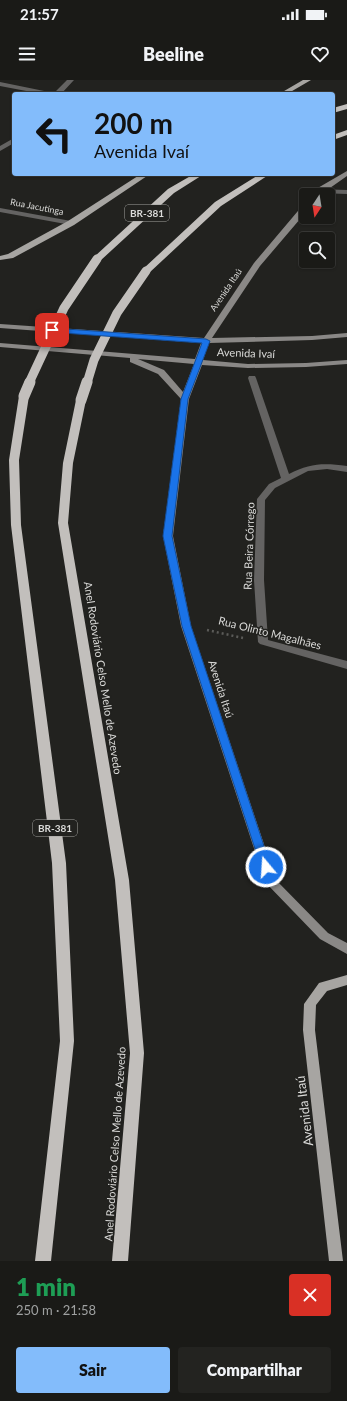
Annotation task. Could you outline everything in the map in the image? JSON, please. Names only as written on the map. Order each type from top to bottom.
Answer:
[{"type":"highway","points":[[335,110],[347,106]]},
{"type":"highway","points":[[335,137],[347,132]]},
{"type":"highway","name":"BR-381","points":[[43,1261],[67,1041],[59,863],[16,525],[14,460],[24,396],[64,308],[97,259],[171,191],[197,176]]},
{"type":"highway","name":"Anel Rodoviário Celso Mello de Azevedo","points":[[120,1261],[137,1053],[122,880],[63,523],[68,463],[81,400],[94,360],[117,313],[146,271],[218,204],[263,176]]},
{"type":"main road","points":[[286,92],[308,80]]},
{"type":"main road","points":[[324,188],[347,173]]},
{"type":"main road","points":[[0,258],[10,256],[71,223],[143,176]]},
{"type":"main road","name":"Avenida Itaú","points":[[299,214],[257,265],[206,341],[184,399],[168,536],[186,626],[271,882],[324,936],[347,949]]},
{"type":"main road","name":"Avenida Ivaí","points":[[0,326],[206,341],[312,338],[347,335]]},
{"type":"main road","name":"Avenida Ivaí","points":[[0,345],[248,366],[306,365],[347,362]]},
{"type":"main road","points":[[121,356],[161,372],[184,399]]},
{"type":"main road","name":"Avenida Itaú","points":[[336,1261],[309,1030],[310,1004],[323,987],[347,980]]},
{"type":"street","points":[[59,92],[71,80]]},
{"type":"street","points":[[0,84],[42,92]]},
{"type":"street","points":[[0,149],[12,141]]},
{"type":"street","points":[[335,192],[347,192]]},
{"type":"street","name":"Rua Jacutinga","points":[[0,210],[71,223]]},
{"type":"street","points":[[252,378],[286,478]]},
{"type":"street","name":"Rua Beira Córrego","points":[[264,642],[258,580],[261,499],[272,486],[306,469],[327,466],[347,469]]},
{"type":"street","name":"Rua Olinto Magalhães","points":[[264,642],[347,665]]},
{"type":"path","name":"Rua Olinto Magalhães","points":[[186,626],[264,642]]},
{"type":"route","points":[[52,330],[206,341],[184,399],[168,536],[186,626],[266,867]]}]
